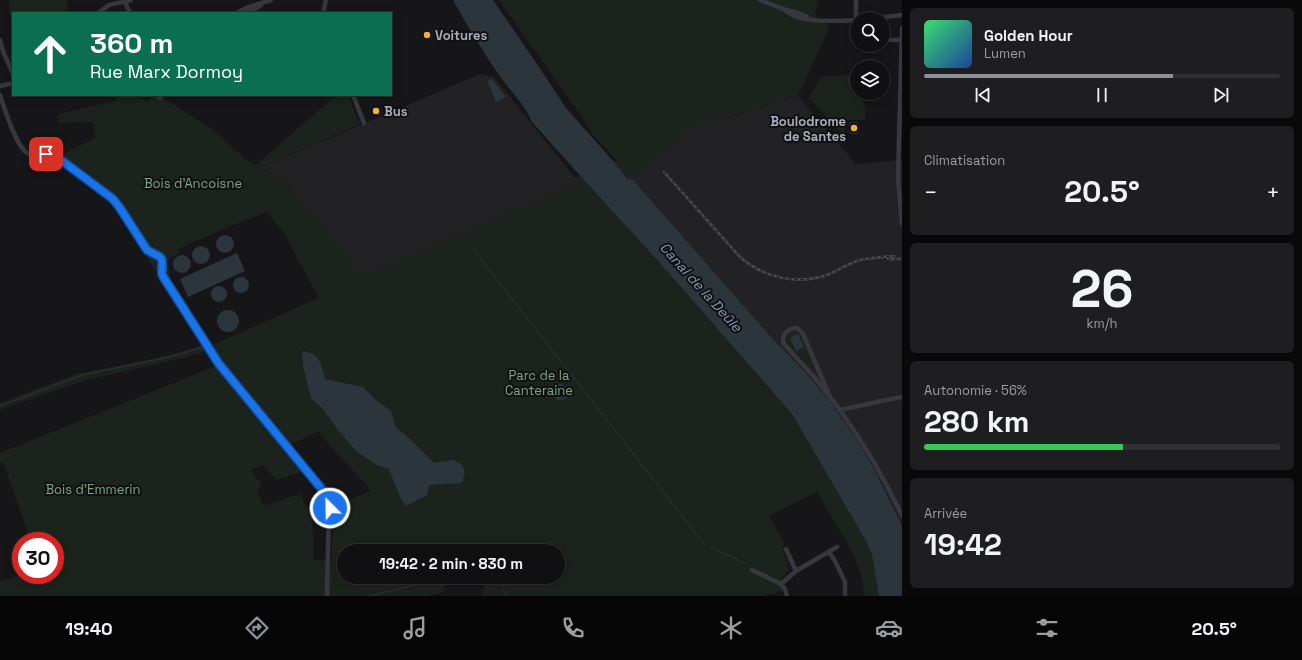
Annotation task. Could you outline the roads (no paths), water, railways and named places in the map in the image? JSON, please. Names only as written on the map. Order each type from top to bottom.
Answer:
[{"type":"street","points":[[245,12],[271,0]]},
{"type":"street","points":[[760,0],[813,19],[834,21],[850,20]]},
{"type":"street","points":[[856,0],[857,12]]},
{"type":"street","points":[[99,12],[106,6],[128,1],[130,12]]},
{"type":"street","points":[[324,12],[325,1]]},
{"type":"street","points":[[239,12],[246,8],[264,3]]},
{"type":"street","points":[[890,16],[902,15]]},
{"type":"street","points":[[902,28],[900,179],[902,224]]},
{"type":"street","points":[[0,40],[12,72]]},
{"type":"street","points":[[890,40],[901,40]]},
{"type":"street","points":[[0,86],[12,83]]},
{"type":"street","points":[[0,95],[16,137],[25,152],[32,154],[48,154],[57,157],[115,201],[147,250],[160,257],[162,260],[162,274],[164,278],[221,367],[327,497],[330,511],[327,596]]},
{"type":"street","points":[[353,96],[364,123]]},
{"type":"street","points":[[830,397],[801,331],[797,328],[788,330],[783,337],[784,344],[815,378],[840,410],[873,459],[902,515]]},
{"type":"street","points":[[840,410],[902,397]]},
{"type":"street","points":[[782,584],[796,571],[837,547]]},
{"type":"street","points":[[786,550],[796,571]]},
{"type":"street","points":[[829,552],[845,582],[845,596]]},
{"type":"street","points":[[752,570],[782,584],[785,588],[787,596]]},
{"type":"water","name":"Canal de la Deûle","points":[[453,0],[493,0],[566,108],[614,162],[627,179],[633,180],[831,403],[857,440],[876,473],[902,526],[902,596],[879,596],[872,555],[866,541],[792,414],[659,262],[532,122],[523,105],[489,60]]},
{"type":"water","points":[[492,79],[505,96],[496,102],[488,83],[489,80]]},
{"type":"water","points":[[225,235],[231,238],[234,244],[231,250],[225,253],[219,250],[216,244],[219,238]]},
{"type":"water","points":[[201,246],[207,249],[210,255],[207,261],[201,264],[195,261],[192,255],[195,249]]},
{"type":"water","points":[[237,253],[245,271],[188,297],[180,279]]},
{"type":"water","points":[[182,255],[188,258],[191,264],[188,270],[182,273],[176,270],[173,264],[176,258]]},
{"type":"water","points":[[241,277],[247,279],[249,285],[247,291],[241,293],[235,291],[233,285],[235,279]]},
{"type":"water","points":[[219,286],[226,291],[227,294],[222,301],[219,302],[212,297],[211,294],[216,287]]},
{"type":"water","points":[[228,310],[236,313],[239,321],[236,329],[228,332],[220,329],[217,321],[220,313]]},
{"type":"water","points":[[798,334],[804,347],[796,351],[790,338]]},
{"type":"water","points":[[302,351],[313,354],[319,360],[325,379],[363,387],[376,400],[391,411],[396,427],[434,463],[453,460],[461,464],[465,472],[462,483],[429,485],[427,495],[406,506],[400,497],[389,469],[377,465],[356,451],[323,409],[311,398],[303,366]]},
{"type":"water","points":[[558,384],[562,384],[569,391],[567,398],[560,401],[555,398],[556,395],[553,392]]},
{"type":"waterway","points":[[473,249],[705,545]]},
{"type":"waterway","points":[[0,406],[82,375],[165,358],[205,347]]},
{"type":"waterway","points":[[710,547],[747,564]]},
{"type":"waterway","points":[[369,596],[419,584]]},
{"type":"waterway","points":[[502,584],[504,592],[508,596]]},
{"type":"railway","points":[[664,172],[740,257],[749,264],[770,275],[793,279],[816,278],[827,275],[860,260],[894,256]]},
{"type":"railway","points":[[888,259],[902,259]]},
{"type":"place","name":"Voitures","points":[[427,35]]},
{"type":"place","name":"Bus","points":[[376,111]]},
{"type":"place","name":"Boulodrome de Santes","points":[[854,128]]},
{"type":"park label","name":"Bois d'Ancoisne","points":[[193,183]]},
{"type":"park label","name":"Parc de la Canteraine","points":[[539,382]]},
{"type":"park label","name":"Bois d'Emmerin","points":[[93,489]]}]
